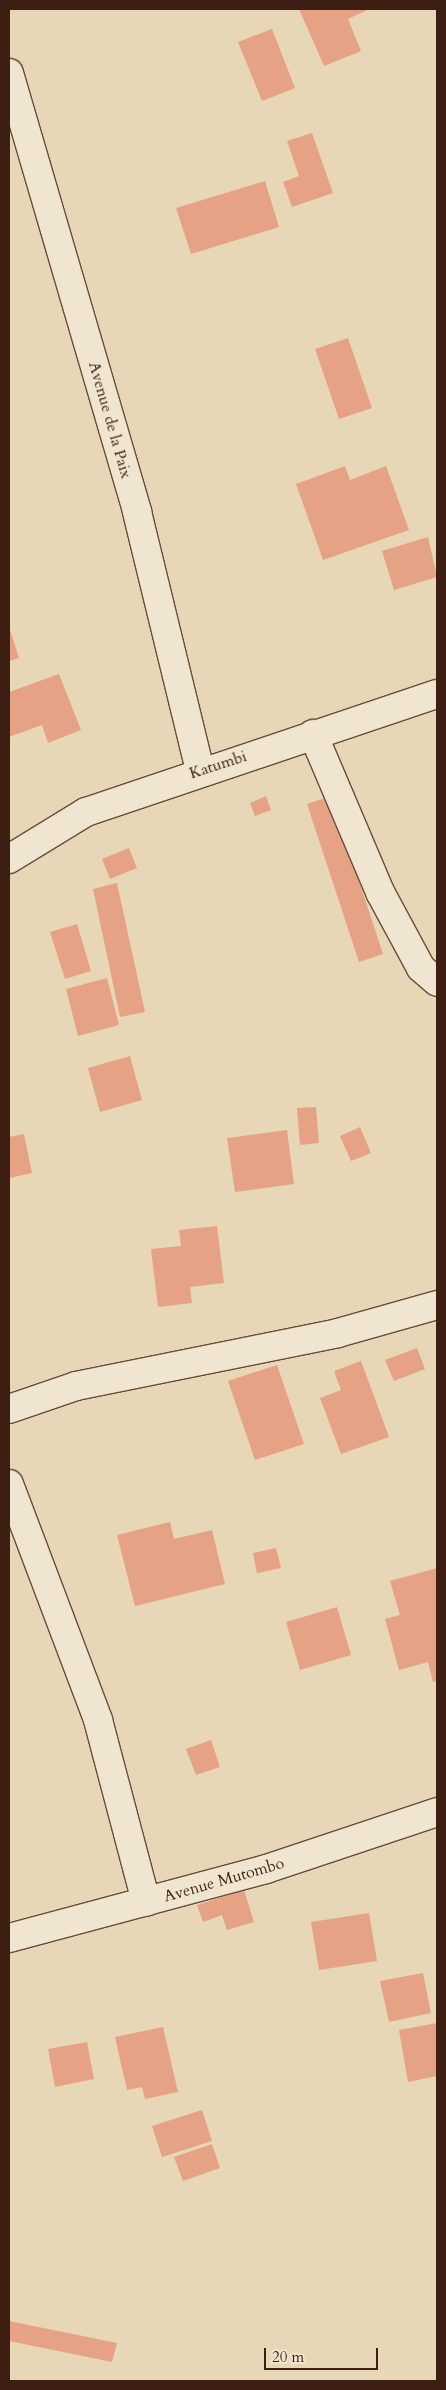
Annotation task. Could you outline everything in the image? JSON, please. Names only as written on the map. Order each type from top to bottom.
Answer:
[{"type":"street","name":"Avenue de la Paix","points":[[9,73],[137,512],[200,770]]},
{"type":"street","name":"Katumbi","points":[[9,859],[86,812],[200,770],[437,694]]},
{"type":"street","points":[[313,734],[380,892],[421,968],[437,982]]},
{"type":"street","points":[[9,1409],[76,1386],[338,1333],[437,1305]]},
{"type":"street","points":[[9,1484],[98,1720],[146,1902]]},
{"type":"street","name":"Avenue Mutombo","points":[[9,1938],[266,1869],[437,1812]]},
{"type":"building","points":[[299,9],[369,9],[348,19],[361,51],[324,66]]},
{"type":"building","points":[[272,29],[295,88],[262,101],[238,42]]},
{"type":"building","points":[[312,133],[333,193],[292,207],[283,182],[299,176],[287,141]]},
{"type":"building","points":[[265,181],[279,227],[191,254],[176,208]]},
{"type":"building","points":[[348,338],[372,408],[339,419],[315,349]]},
{"type":"building","points":[[345,466],[350,480],[386,466],[409,530],[323,560],[296,484]]},
{"type":"building","points":[[428,537],[437,577],[394,590],[382,551]]},
{"type":"building","points":[[9,627],[19,658],[9,661]]},
{"type":"building","points":[[59,674],[81,730],[48,743],[42,725],[9,737],[9,692]]},
{"type":"building","points":[[266,796],[271,810],[255,816],[250,803]]},
{"type":"building","points":[[331,796],[383,954],[359,962],[307,804]]},
{"type":"building","points":[[129,848],[137,868],[110,879],[102,859]]},
{"type":"building","points":[[117,883],[145,1012],[120,1017],[93,889]]},
{"type":"building","points":[[77,924],[91,971],[65,979],[50,932]]},
{"type":"building","points":[[107,978],[119,1025],[78,1036],[66,989]]},
{"type":"building","points":[[130,1056],[142,1100],[100,1112],[88,1068]]},
{"type":"building","points":[[316,1107],[319,1143],[300,1145],[297,1108]]},
{"type":"building","points":[[360,1127],[371,1153],[351,1161],[340,1136]]},
{"type":"building","points":[[287,1130],[294,1184],[235,1192],[227,1138]]},
{"type":"building","points":[[24,1134],[32,1173],[9,1178],[9,1137]]},
{"type":"building","points":[[217,1226],[224,1283],[190,1287],[192,1303],[158,1307],[151,1249],[181,1246],[179,1230]]},
{"type":"building","points":[[417,1348],[425,1369],[394,1381],[385,1360]]},
{"type":"building","points":[[361,1361],[389,1437],[341,1454],[320,1398],[341,1390],[334,1371]]},
{"type":"building","points":[[277,1365],[304,1444],[255,1460],[228,1381]]},
{"type":"building","points":[[170,1522],[174,1539],[212,1530],[225,1584],[135,1606],[117,1535]]},
{"type":"building","points":[[276,1548],[281,1568],[257,1573],[253,1553]]},
{"type":"building","points":[[437,1568],[437,1681],[433,1682],[428,1662],[399,1670],[385,1619],[400,1615],[390,1581]]},
{"type":"building","points":[[337,1607],[351,1655],[300,1670],[286,1622]]},
{"type":"building","points":[[211,1740],[220,1767],[196,1775],[186,1749]]},
{"type":"building","points":[[244,1890],[254,1922],[227,1930],[222,1915],[203,1922],[197,1905]]},
{"type":"building","points":[[369,1913],[377,1961],[319,1970],[311,1922]]},
{"type":"building","points":[[423,1973],[431,2013],[389,2022],[380,1981]]},
{"type":"building","points":[[437,2023],[437,2076],[408,2082],[399,2030]]},
{"type":"building","points":[[163,2027],[178,2092],[145,2099],[142,2087],[127,2090],[115,2037]]},
{"type":"building","points":[[87,2042],[94,2079],[55,2087],[48,2049]]},
{"type":"building","points":[[202,2110],[212,2141],[162,2157],[152,2126]]},
{"type":"building","points":[[212,2144],[220,2168],[183,2181],[174,2157]]},
{"type":"building","points":[[9,2321],[117,2343],[112,2362],[9,2341]]}]
